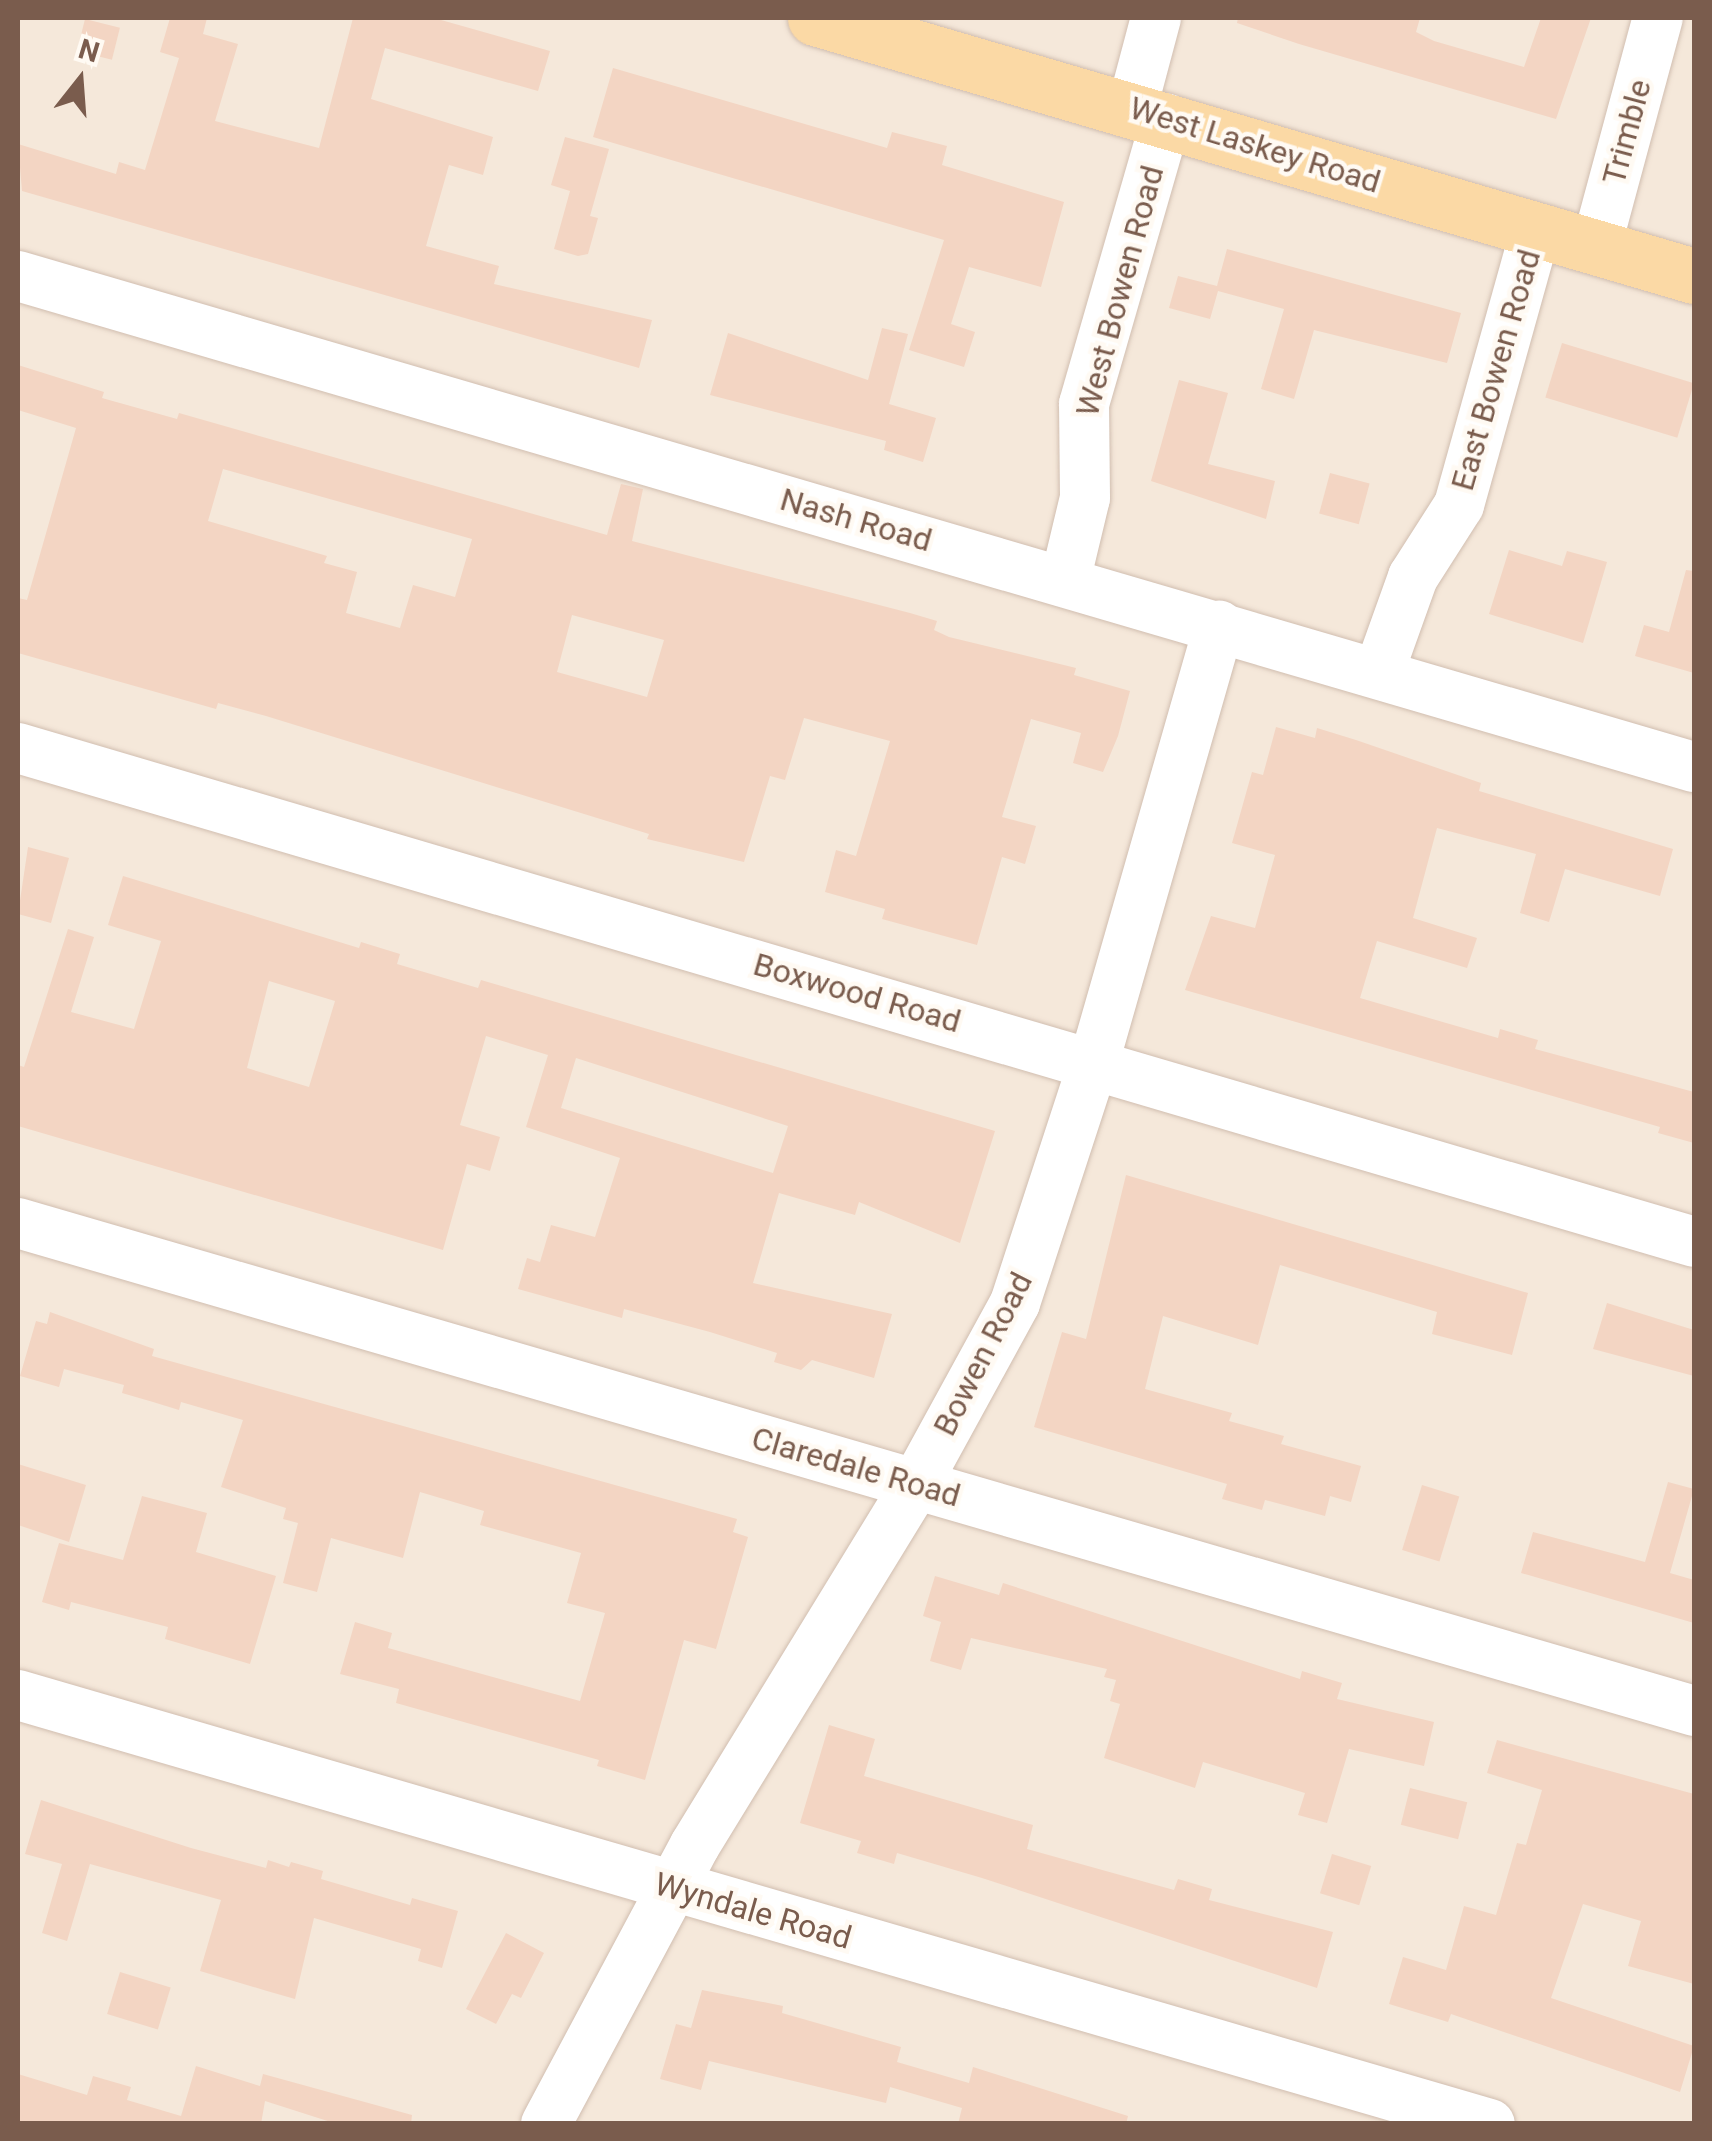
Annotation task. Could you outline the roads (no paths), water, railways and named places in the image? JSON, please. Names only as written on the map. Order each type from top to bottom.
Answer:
[{"type":"main road","name":"West Laskey Road","points":[[815,18],[1694,276]]},
{"type":"street","name":"West Bowen Road","points":[[1065,581],[1085,498],[1084,404],[1149,114],[1156,18]]},
{"type":"street","name":"Trimble","points":[[1596,247],[1658,18]]},
{"type":"street","name":"East Bowen Road","points":[[1379,672],[1414,576],[1459,505],[1536,229]]},
{"type":"street","name":"Nash Road","points":[[18,276],[1694,766]]},
{"type":"street","name":"Bowen Road","points":[[546,2124],[674,1888],[916,1484],[1015,1303],[1094,1062],[1219,626]]},
{"type":"street","name":"Boxwood Road","points":[[18,748],[1094,1062],[1694,1242]]},
{"type":"street","name":"Claredale Road","points":[[18,1222],[1694,1712]]},
{"type":"street","name":"Wyndale Road","points":[[18,1695],[1490,2124]]}]
